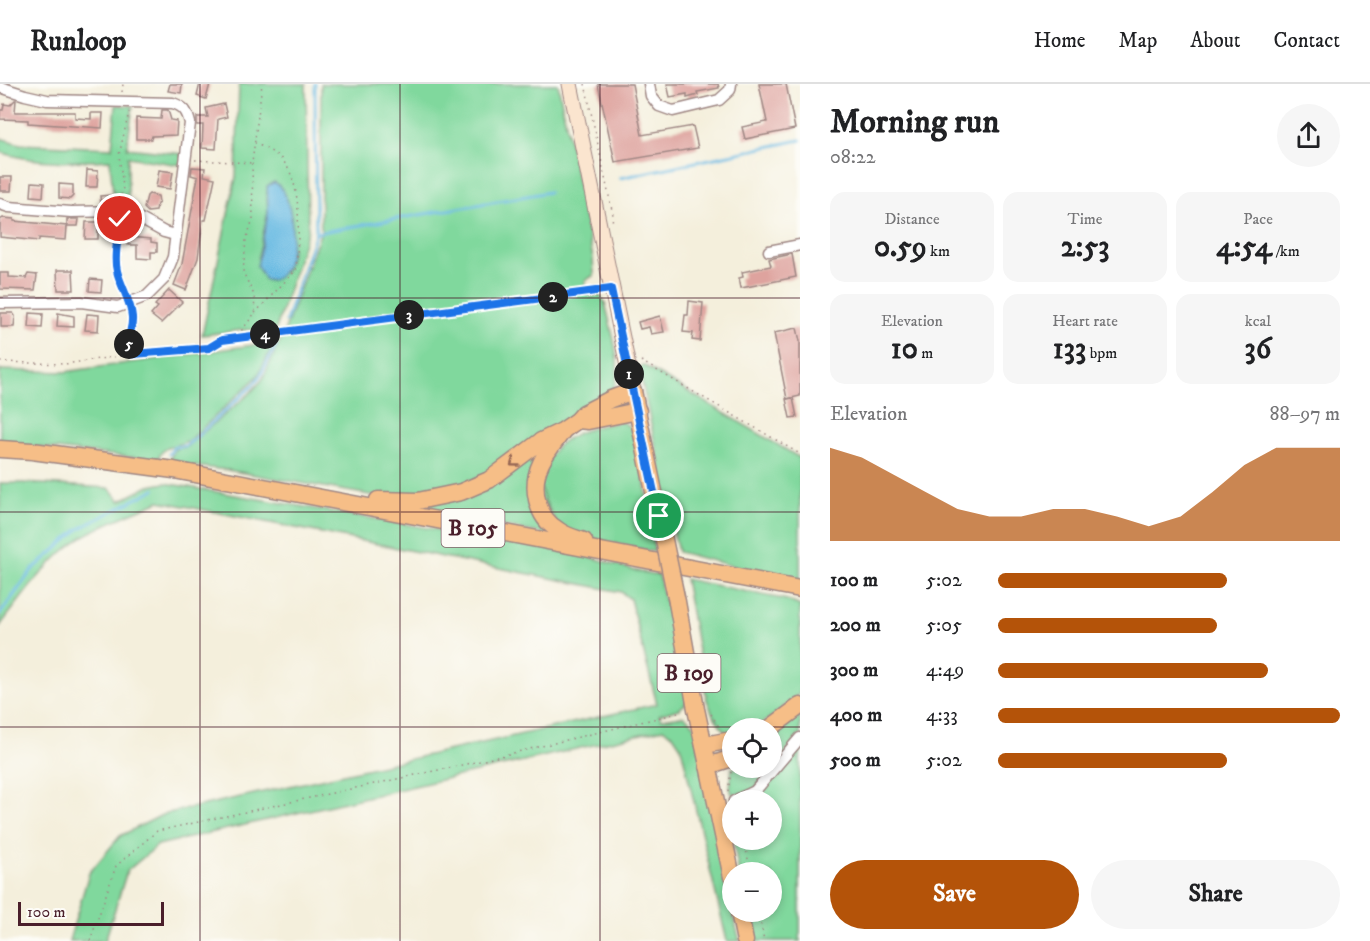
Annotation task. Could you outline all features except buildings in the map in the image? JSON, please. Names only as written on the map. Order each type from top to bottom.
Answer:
[{"type":"main road","points":[[309,495],[328,491],[392,502],[418,501],[461,492],[489,480],[541,441],[578,420],[584,413],[633,391],[570,84]]},
{"type":"main road","name":"B 109","points":[[633,391],[677,602],[703,709],[704,745],[708,766],[722,791]]},
{"type":"main road","points":[[578,420],[588,421],[638,411]]},
{"type":"main road","points":[[562,431],[542,461],[538,471],[536,492],[542,513],[557,530],[568,536],[637,559],[800,589]]},
{"type":"main road","name":"B 105","points":[[0,449],[155,467],[637,559]]},
{"type":"main road","points":[[720,574],[800,601]]},
{"type":"main road","points":[[782,719],[800,706]]},
{"type":"main road","points":[[704,745],[722,742]]},
{"type":"main road","points":[[708,766],[722,762]]},
{"type":"main road","points":[[741,922],[745,941]]},
{"type":"street","points":[[649,84],[651,96],[659,106],[673,111],[719,100],[730,90],[731,84]]},
{"type":"street","points":[[0,87],[47,100],[173,103],[182,106],[188,113],[190,123],[173,257],[164,279],[147,296],[118,306],[81,302],[0,303]]},
{"type":"street","points":[[0,204],[9,207],[71,212],[121,211],[175,235]]},
{"type":"street","points":[[770,251],[800,245]]},
{"type":"street","points":[[755,790],[800,738]]},
{"type":"path","points":[[255,313],[254,295],[243,272],[242,260],[253,219],[252,163],[262,84]]},
{"type":"path","points":[[129,102],[119,154],[123,187],[116,262],[117,272],[133,320],[129,336],[133,354]]},
{"type":"path","points":[[0,362],[65,364],[133,354],[209,348],[242,330],[296,270],[299,220],[294,186],[282,159],[255,143]]},
{"type":"path","points":[[184,160],[252,163]]},
{"type":"path","points":[[222,340],[611,289]]},
{"type":"path","points":[[626,360],[635,359],[644,362],[800,454]]},
{"type":"path","points":[[90,941],[116,866],[157,831],[703,709],[722,730]]},
{"type":"path","points":[[761,922],[764,941]]},
{"type":"green space","points":[[239,84],[306,84],[308,230],[276,329],[202,335],[236,177]],"holes":[[[267,192],[292,250],[285,273],[258,258],[268,213]]]},
{"type":"green space","points":[[321,84],[558,84],[593,258],[594,275],[585,281],[586,293],[591,297],[600,296],[605,302],[616,349],[615,384],[611,393],[502,467],[450,491],[381,497],[227,470],[168,463],[175,449],[186,447],[249,394],[262,380],[285,330],[321,231]]},
{"type":"green space","points":[[116,105],[133,106],[127,148],[182,154],[180,165],[128,157],[128,208],[114,205],[110,160],[68,162],[40,160],[0,152],[0,138],[20,144],[112,148]]},
{"type":"green space","points":[[275,342],[257,377],[191,439],[163,450],[158,460],[0,443],[0,370],[64,372]]},
{"type":"green space","points":[[643,365],[800,458],[800,583],[678,552],[639,368]]},
{"type":"green space","points":[[622,422],[629,426],[636,442],[651,514],[648,514],[655,552],[575,535],[556,523],[539,488],[550,456],[563,441],[592,428]]},
{"type":"green space","points":[[537,450],[534,467],[556,536],[414,510]]},
{"type":"green space","points":[[0,483],[109,488],[120,501],[149,486],[165,483],[539,547],[587,556],[659,575],[664,600],[669,601],[688,702],[679,709],[659,715],[661,719],[684,716],[694,724],[724,862],[722,920],[681,747],[673,735],[663,729],[158,845],[127,871],[105,941],[69,941],[89,873],[120,836],[164,814],[657,704],[630,599],[621,592],[159,501],[101,527],[71,545],[42,573],[0,626]]},
{"type":"green space","points":[[685,579],[787,600],[800,606],[800,693],[770,718],[722,718],[722,728],[713,715],[707,700]]},
{"type":"green space","points":[[800,715],[800,735],[782,756],[782,729]]},
{"type":"green space","points":[[800,745],[800,941],[749,941],[745,922],[782,922],[782,862],[737,862],[735,850],[782,850],[782,790],[753,790],[766,778],[782,778],[782,762]]},
{"type":"green space","points":[[731,778],[763,778],[753,790],[731,790]]},
{"type":"green space","points":[[722,922],[735,922],[740,941],[727,941]]},
{"type":"water","points":[[274,182],[282,190],[288,204],[292,220],[292,238],[290,256],[284,270],[276,279],[265,280],[257,266],[268,213],[267,186]]},
{"type":"waterway","points":[[286,321],[316,233],[315,84]]},
{"type":"waterway","points":[[620,178],[800,140]]},
{"type":"waterway","points":[[316,233],[549,192]]},
{"type":"waterway","points":[[169,454],[174,447],[185,446],[192,441],[251,387],[259,378],[276,345]]},
{"type":"waterway","points":[[0,614],[32,570],[79,529],[155,489]]},
{"type":"route","points":[[120,219],[116,262],[117,272],[129,301],[133,320],[129,344],[133,354],[209,348],[222,340],[611,289],[659,516]]}]
